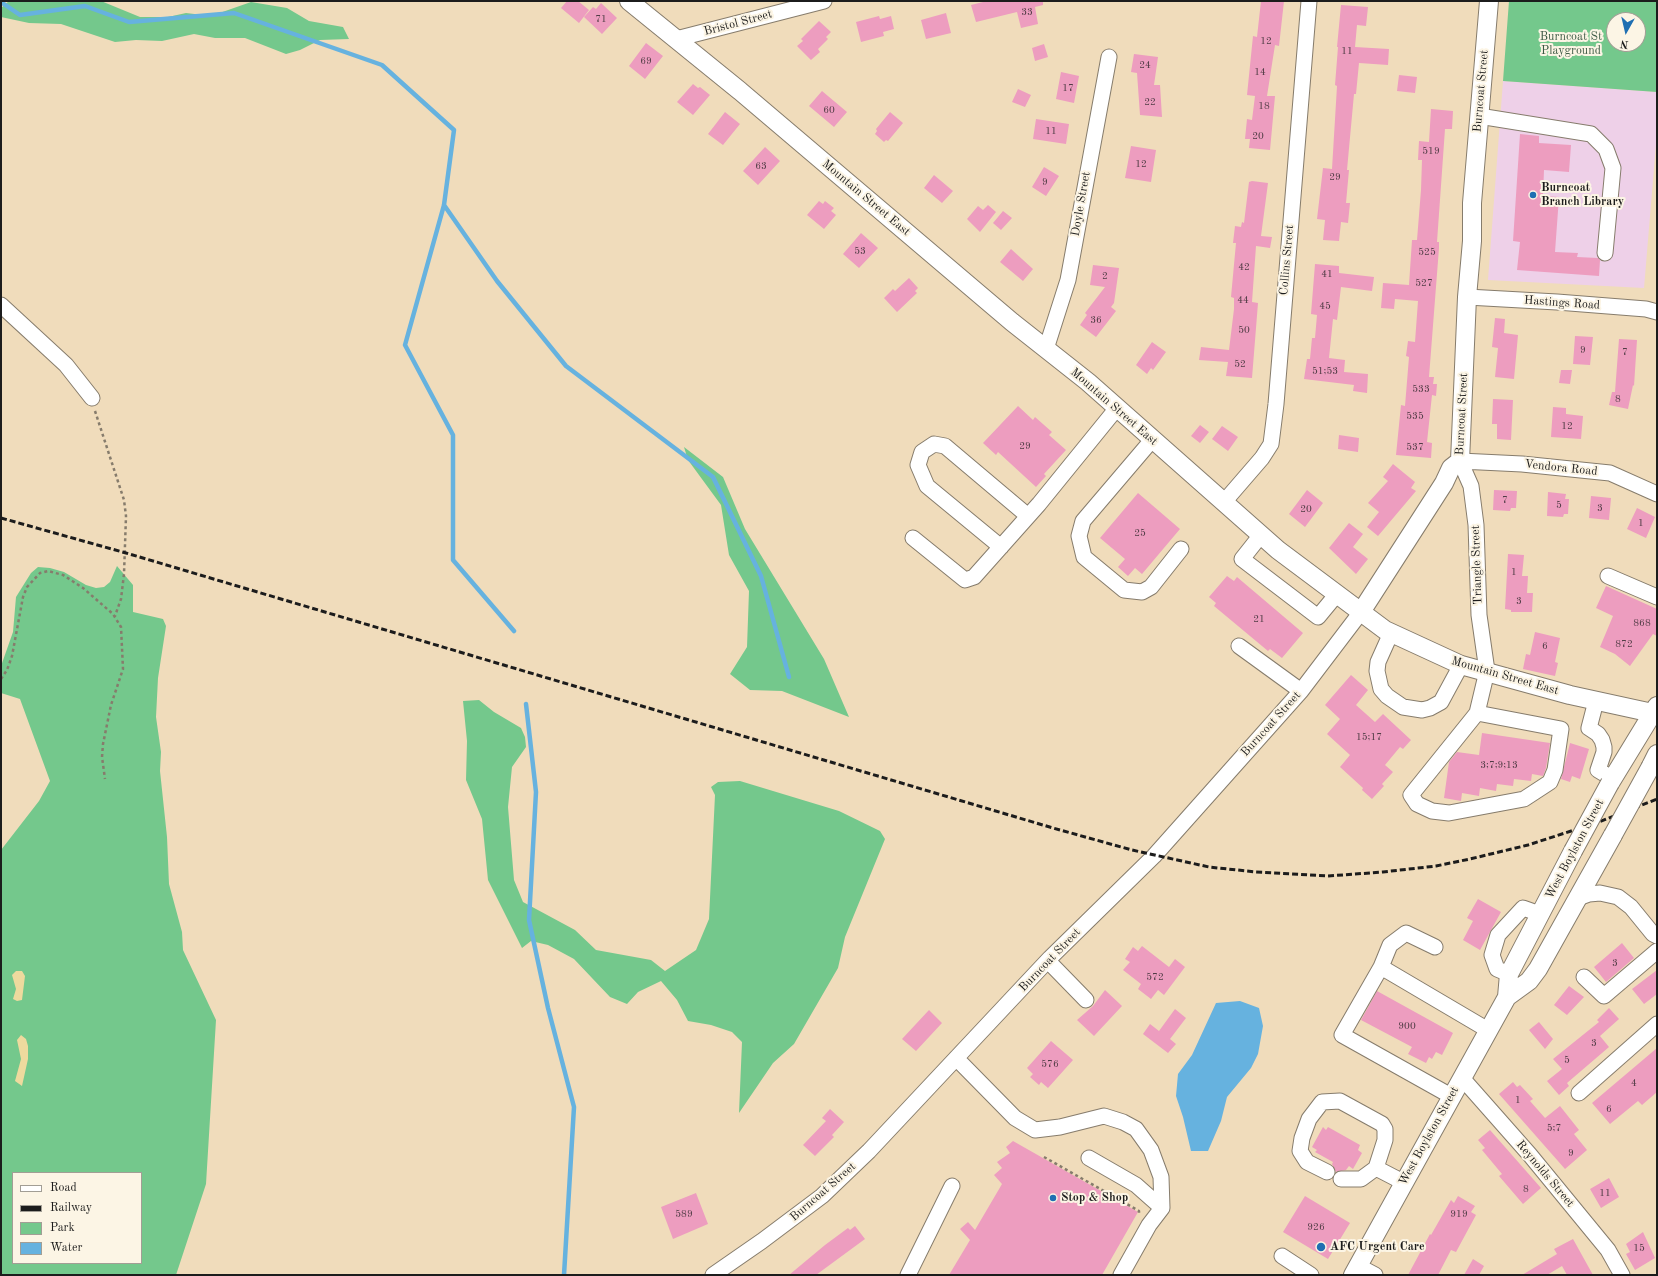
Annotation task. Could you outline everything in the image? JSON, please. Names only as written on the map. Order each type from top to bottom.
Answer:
[{"type":"main road","name":"Mountain Street East","points":[[629,1],[1117,408],[1262,535],[1337,594],[1391,633],[1460,665],[1596,701],[1655,711]]},
{"type":"main road","name":"Burncoat Street","points":[[1361,612],[1444,483],[1451,468],[1460,461],[1467,297],[1479,116],[1489,1]]},
{"type":"main road","name":"West Boylston Street","points":[[1507,997],[1509,974],[1573,850],[1612,781],[1655,711]]},
{"type":"main road","name":"West Boylston Street","points":[[1355,1270],[1507,997],[1529,981],[1538,969],[1654,760]]},
{"type":"street","name":"Bristol Street","points":[[676,39],[824,1]]},
{"type":"street","name":"Collins Street","points":[[1224,502],[1262,458],[1271,444],[1276,404],[1309,1]]},
{"type":"street","name":"Doyle Street","points":[[1046,349],[1068,280],[1109,57]]},
{"type":"street","points":[[1479,116],[1591,134],[1606,149],[1612,168],[1605,253]]},
{"type":"street","name":"Hastings Road","points":[[1467,297],[1656,308]]},
{"type":"street","points":[[1,305],[46,344],[66,365],[92,398]]},
{"type":"street","points":[[914,538],[965,580],[974,577],[1001,548],[1117,408]]},
{"type":"street","points":[[1152,440],[1083,521],[1079,536],[1084,556],[1124,590],[1142,592],[1151,587],[1181,549]]},
{"type":"street","points":[[1001,548],[927,486],[918,465],[922,452],[934,444],[945,446],[1028,516]]},
{"type":"street","name":"Vendora Road","points":[[1460,461],[1522,464],[1610,473],[1657,494]]},
{"type":"street","name":"Triangle Street","points":[[1460,461],[1471,486],[1476,525],[1479,614],[1487,671]]},
{"type":"street","points":[[1262,535],[1242,560],[1318,618],[1337,594]]},
{"type":"street","points":[[1608,576],[1657,597]]},
{"type":"street","name":"Burncoat Street","points":[[713,1275],[762,1241],[822,1196],[869,1151],[1048,961],[1154,856],[1301,691],[1361,612]]},
{"type":"street","points":[[1391,633],[1378,662],[1377,672],[1381,689],[1387,696],[1403,707],[1422,710],[1430,708],[1441,702],[1460,665]]},
{"type":"street","points":[[1239,646],[1301,691]]},
{"type":"street","points":[[1477,713],[1562,729],[1555,770],[1550,782],[1524,799],[1449,813],[1432,811],[1417,804],[1411,795],[1477,713],[1487,671]]},
{"type":"street","points":[[1596,701],[1589,728],[1598,734],[1604,747],[1604,752],[1598,770],[1612,781]]},
{"type":"street","points":[[1578,898],[1589,894],[1618,897],[1631,907],[1653,934],[1657,936]]},
{"type":"street","points":[[1509,974],[1497,969],[1492,955],[1498,935],[1523,908],[1540,914]]},
{"type":"street","points":[[1435,947],[1406,933],[1390,944],[1381,967],[1342,1035],[1451,1096]]},
{"type":"street","points":[[1584,977],[1604,996],[1657,951]]},
{"type":"street","points":[[1048,961],[1086,1000]]},
{"type":"street","points":[[1381,967],[1488,1030]]},
{"type":"street","points":[[1579,1093],[1657,1024]]},
{"type":"street","points":[[956,1058],[1015,1118],[1035,1130],[1060,1128],[1104,1116],[1123,1122],[1136,1129],[1151,1150],[1162,1177],[1162,1208],[1149,1225],[1121,1275]]},
{"type":"street","name":"Reynolds Street","points":[[1462,1078],[1530,1155],[1608,1250],[1622,1275]]},
{"type":"street","points":[[1327,1172],[1308,1162],[1300,1151],[1302,1138],[1309,1119],[1322,1102],[1340,1101],[1382,1124],[1385,1129],[1385,1140],[1376,1168],[1361,1179],[1341,1179]]},
{"type":"street","points":[[1089,1158],[1136,1185],[1162,1208]]},
{"type":"street","points":[[1376,1168],[1403,1182]]},
{"type":"street","points":[[908,1275],[952,1186]]},
{"type":"street","points":[[1282,1256],[1311,1275]]},
{"type":"street","points":[[1355,1270],[1375,1275]]},
{"type":"path","points":[[92,398],[107,451],[124,500],[126,516],[124,574],[121,600],[115,616]]},
{"type":"path","points":[[1,679],[7,670],[12,656],[23,597],[27,587],[40,573],[55,573],[72,580],[115,616],[121,627],[123,669],[111,706],[103,744],[102,757],[105,779]]},
{"type":"path","points":[[1044,1157],[1139,1211],[1140,1213],[1136,1220]]},
{"type":"shaded area","points":[[1503,81],[1657,92],[1657,132],[1644,288],[1488,280]]},
{"type":"green space","points":[[9,1],[101,1],[140,17],[168,17],[186,13],[211,16],[251,2],[287,8],[309,21],[343,27],[349,39],[320,40],[300,50],[286,54],[245,38],[215,38],[194,34],[162,41],[136,40],[115,42],[61,24],[29,23],[1,17],[1,8]]},
{"type":"green space","name":"Burncoat St Playground","points":[[1509,1],[1657,1],[1657,92],[1503,81]]},
{"type":"green space","points":[[684,447],[723,477],[745,529],[824,659],[849,717],[782,691],[750,690],[730,674],[747,647],[749,591],[729,555],[721,505],[688,460]]},
{"type":"green space","points":[[117,566],[133,585],[133,612],[163,619],[166,626],[158,678],[156,717],[161,752],[160,771],[167,837],[169,884],[182,932],[183,950],[216,1020],[206,1184],[176,1275],[1,1275],[1,850],[39,801],[50,781],[20,699],[1,693],[1,666],[13,632],[16,597],[31,573],[38,567],[50,568],[64,572],[86,585],[96,588],[104,587],[110,582]]},
{"type":"green space","points":[[479,700],[494,712],[521,728],[525,737],[526,747],[512,767],[508,807],[514,880],[523,902],[575,930],[596,950],[651,960],[665,971],[696,950],[709,919],[715,795],[711,787],[718,782],[740,781],[839,811],[880,831],[885,839],[845,937],[838,968],[794,1044],[773,1063],[739,1113],[742,1042],[732,1032],[711,1025],[688,1021],[677,1000],[661,981],[638,992],[627,1004],[610,997],[574,959],[548,945],[531,941],[522,948],[488,880],[482,819],[466,780],[467,741],[463,701]]},
{"type":"sand","points":[[16,971],[22,971],[25,976],[22,1000],[17,1001],[13,999],[16,989],[12,975]]},
{"type":"sand","points":[[21,1035],[26,1039],[28,1046],[28,1059],[22,1086],[15,1081],[21,1059],[17,1040]]},
{"type":"water","points":[[1240,1001],[1259,1008],[1263,1026],[1258,1054],[1251,1068],[1227,1097],[1221,1121],[1208,1151],[1191,1151],[1183,1117],[1176,1096],[1178,1074],[1192,1055],[1216,1003]]},
{"type":"building","points":[[567,1],[578,1],[589,10],[579,23],[561,8]]},
{"type":"building","points":[[987,1],[1043,1],[1043,5],[1035,7],[1038,24],[1021,28],[1017,12],[976,22],[971,5]]},
{"type":"building","points":[[1261,1],[1284,1],[1279,46],[1275,45],[1267,96],[1275,96],[1270,150],[1249,148],[1250,139],[1245,139],[1247,119],[1252,120],[1255,96],[1247,95],[1253,36],[1257,37]]},
{"type":"building","points":[[601,3],[617,18],[602,34],[584,17],[593,7],[596,9]]},
{"type":"building","points":[[1341,5],[1368,7],[1366,26],[1357,25],[1355,47],[1389,49],[1388,65],[1359,63],[1356,94],[1354,94],[1347,170],[1349,170],[1346,203],[1350,203],[1348,223],[1341,222],[1339,241],[1323,240],[1325,220],[1317,219],[1323,168],[1332,169],[1337,86],[1335,85],[1337,47]]},
{"type":"building","points":[[946,13],[951,33],[926,39],[921,20]]},
{"type":"building","points":[[879,16],[880,19],[891,16],[894,29],[883,32],[884,36],[861,42],[856,22]]},
{"type":"building","points":[[819,21],[831,32],[826,37],[828,39],[818,49],[820,52],[811,60],[797,46],[803,41],[801,39]]},
{"type":"building","points":[[646,43],[663,56],[645,79],[629,66]]},
{"type":"building","points":[[1044,44],[1048,57],[1035,61],[1032,48]]},
{"type":"building","points":[[1134,54],[1158,57],[1154,85],[1160,85],[1162,117],[1140,115],[1137,73],[1131,72]]},
{"type":"building","points":[[1061,72],[1079,76],[1074,103],[1056,99]]},
{"type":"building","points":[[1399,75],[1417,77],[1415,93],[1397,91]]},
{"type":"building","points":[[693,84],[698,88],[700,87],[710,95],[693,115],[677,102]]},
{"type":"building","points":[[1018,89],[1031,95],[1025,107],[1012,102]]},
{"type":"building","points":[[822,91],[847,112],[834,127],[809,106]]},
{"type":"building","points":[[1431,109],[1453,111],[1452,129],[1445,129],[1437,242],[1439,242],[1439,248],[1429,377],[1434,377],[1433,384],[1437,384],[1436,396],[1432,395],[1427,442],[1432,443],[1431,458],[1396,455],[1401,405],[1405,406],[1409,357],[1406,356],[1408,341],[1415,342],[1418,301],[1395,299],[1394,309],[1381,308],[1383,283],[1409,285],[1412,240],[1417,240],[1421,190],[1422,160],[1418,160],[1419,141],[1429,142]]},
{"type":"building","points":[[725,112],[740,124],[723,145],[708,134]]},
{"type":"building","points":[[890,112],[903,123],[888,141],[886,140],[884,142],[875,134],[877,131],[876,129]]},
{"type":"building","points":[[1036,119],[1069,124],[1066,144],[1033,139]]},
{"type":"building","points":[[1520,134],[1539,136],[1539,143],[1571,145],[1569,172],[1544,170],[1543,196],[1559,197],[1555,252],[1578,253],[1577,257],[1598,258],[1600,260],[1599,276],[1517,270],[1520,242],[1513,241]]},
{"type":"building","points":[[1131,146],[1156,150],[1151,182],[1125,178]]},
{"type":"building","points":[[765,147],[780,161],[758,185],[743,171]]},
{"type":"building","points":[[1044,167],[1059,176],[1046,196],[1032,187]]},
{"type":"building","points":[[934,175],[953,191],[942,203],[924,188]]},
{"type":"building","points":[[1249,182],[1268,183],[1261,236],[1272,237],[1270,248],[1256,246],[1252,302],[1258,303],[1252,378],[1226,376],[1228,362],[1199,360],[1201,347],[1229,350],[1234,309],[1234,298],[1231,297],[1236,243],[1233,243],[1235,226],[1241,227],[1242,222],[1244,223]]},
{"type":"building","points":[[819,201],[823,204],[825,201],[834,208],[831,211],[836,215],[824,229],[807,215]]},
{"type":"building","points":[[988,205],[996,212],[980,232],[967,219],[978,206],[983,210]]},
{"type":"building","points":[[1003,211],[1012,218],[1001,230],[993,223]]},
{"type":"building","points":[[861,233],[878,248],[859,268],[843,254]]},
{"type":"building","points":[[1011,249],[1033,269],[1023,281],[1000,262]]},
{"type":"building","points":[[1315,264],[1339,266],[1339,273],[1374,277],[1372,291],[1341,287],[1337,320],[1333,319],[1329,358],[1345,360],[1344,372],[1368,374],[1367,393],[1353,391],[1354,385],[1304,379],[1307,359],[1310,359],[1312,338],[1315,338],[1317,315],[1311,314]]},
{"type":"building","points":[[1093,265],[1119,268],[1114,303],[1111,307],[1116,311],[1096,337],[1080,325],[1087,315],[1085,313],[1105,287],[1090,285]]},
{"type":"building","points":[[909,278],[918,288],[915,291],[917,293],[897,312],[884,298],[893,289],[895,291]]},
{"type":"building","points":[[1495,318],[1505,319],[1504,333],[1518,335],[1514,379],[1495,377],[1498,348],[1492,347]]},
{"type":"building","points":[[1575,336],[1593,337],[1590,365],[1573,364]]},
{"type":"building","points":[[1619,339],[1637,340],[1634,386],[1633,385],[1628,409],[1609,405],[1612,392],[1615,392]]},
{"type":"building","points":[[1152,342],[1166,352],[1153,370],[1151,368],[1147,374],[1136,365]]},
{"type":"building","points":[[1561,370],[1572,370],[1570,384],[1559,383]]},
{"type":"building","points":[[1493,399],[1513,400],[1511,440],[1497,439],[1497,424],[1492,424]]},
{"type":"building","points":[[1018,406],[1033,420],[1035,417],[1052,432],[1049,435],[1066,450],[1044,474],[1046,476],[1036,487],[998,452],[996,455],[983,443]]},
{"type":"building","points":[[1553,407],[1566,408],[1566,414],[1583,416],[1581,439],[1551,437]]},
{"type":"building","points":[[1200,425],[1209,432],[1200,443],[1191,436]]},
{"type":"building","points":[[1222,426],[1238,437],[1228,451],[1212,439]]},
{"type":"building","points":[[1339,435],[1359,438],[1358,452],[1338,449]]},
{"type":"building","points":[[1393,464],[1415,482],[1411,488],[1416,491],[1378,536],[1367,527],[1379,512],[1368,503],[1388,481],[1383,477]]},
{"type":"building","points":[[1307,490],[1323,503],[1305,527],[1289,514]]},
{"type":"building","points":[[1494,490],[1517,491],[1516,508],[1511,508],[1510,511],[1493,510]]},
{"type":"building","points":[[1548,492],[1566,494],[1565,499],[1569,499],[1568,514],[1564,514],[1563,517],[1547,516]]},
{"type":"building","points":[[1138,493],[1180,529],[1142,574],[1135,568],[1128,576],[1118,567],[1125,559],[1100,538]]},
{"type":"building","points":[[1591,496],[1611,498],[1609,520],[1589,518]]},
{"type":"building","points":[[1637,508],[1655,517],[1646,538],[1627,529]]},
{"type":"building","points":[[1349,523],[1363,534],[1353,547],[1368,559],[1356,574],[1329,548]]},
{"type":"building","points":[[1508,554],[1524,555],[1522,576],[1528,576],[1527,593],[1533,593],[1532,612],[1511,612],[1511,610],[1505,609]]},
{"type":"building","points":[[1227,576],[1234,581],[1237,577],[1303,633],[1282,658],[1270,649],[1268,651],[1214,606],[1216,603],[1209,597]]},
{"type":"building","points":[[1606,586],[1657,609],[1657,636],[1653,634],[1630,666],[1615,654],[1600,647],[1613,616],[1596,608]]},
{"type":"building","points":[[1535,632],[1560,638],[1555,662],[1558,663],[1555,676],[1523,669],[1526,654],[1530,655]]},
{"type":"building","points":[[1351,675],[1368,690],[1356,705],[1375,722],[1383,714],[1411,740],[1403,749],[1400,747],[1385,765],[1393,772],[1382,784],[1384,786],[1372,799],[1362,790],[1363,788],[1340,767],[1350,755],[1327,734],[1340,719],[1325,705]]},
{"type":"building","points":[[1482,733],[1550,743],[1546,768],[1543,776],[1532,774],[1531,781],[1514,779],[1513,786],[1497,784],[1496,791],[1480,788],[1479,796],[1462,793],[1461,801],[1444,798],[1449,762],[1457,752],[1479,755]]},
{"type":"building","points":[[1570,743],[1589,749],[1580,779],[1572,776],[1570,782],[1561,779]]},
{"type":"building","points":[[1478,899],[1501,912],[1480,950],[1463,940],[1473,921],[1467,918]]},
{"type":"building","points":[[1622,943],[1634,958],[1606,982],[1594,967]]},
{"type":"building","points":[[1142,946],[1169,967],[1175,959],[1185,967],[1164,995],[1158,990],[1151,999],[1138,989],[1141,984],[1123,970],[1130,962],[1125,959],[1133,947],[1138,951]]},
{"type":"building","points":[[1657,970],[1657,994],[1644,1004],[1632,989]]},
{"type":"building","points":[[1569,986],[1584,997],[1567,1015],[1554,1005]]},
{"type":"building","points":[[1105,990],[1122,1006],[1094,1036],[1077,1020],[1093,1006]]},
{"type":"building","points":[[1377,991],[1453,1033],[1442,1055],[1436,1052],[1432,1059],[1429,1057],[1426,1063],[1408,1054],[1412,1047],[1361,1020]]},
{"type":"building","points":[[1609,1008],[1619,1019],[1600,1036],[1609,1047],[1567,1083],[1569,1086],[1559,1095],[1547,1081],[1562,1069],[1553,1059],[1599,1022],[1597,1020]]},
{"type":"building","points":[[1175,1009],[1186,1018],[1170,1039],[1176,1044],[1168,1053],[1143,1034],[1150,1024],[1159,1031]]},
{"type":"building","points":[[929,1010],[942,1023],[916,1051],[902,1039]]},
{"type":"building","points":[[1539,1022],[1553,1039],[1545,1049],[1529,1030]]},
{"type":"building","points":[[1051,1041],[1073,1060],[1048,1088],[1041,1082],[1039,1085],[1030,1077],[1033,1074],[1027,1068]]},
{"type":"building","points":[[1657,1048],[1657,1092],[1642,1105],[1638,1101],[1610,1124],[1592,1103]]},
{"type":"building","points":[[1513,1082],[1517,1087],[1520,1085],[1533,1099],[1530,1101],[1545,1118],[1560,1106],[1579,1130],[1574,1134],[1587,1150],[1565,1169],[1499,1094]]},
{"type":"building","points":[[830,1109],[844,1122],[832,1135],[834,1137],[815,1156],[803,1145],[826,1121],[822,1118]]},
{"type":"building","points":[[1323,1127],[1326,1130],[1328,1127],[1360,1145],[1358,1150],[1362,1153],[1353,1169],[1349,1166],[1346,1170],[1336,1172],[1332,1164],[1333,1162],[1315,1152],[1317,1150],[1312,1147]]},
{"type":"building","points":[[1490,1130],[1541,1188],[1523,1204],[1499,1176],[1502,1174],[1482,1150],[1485,1148],[1478,1140]]},
{"type":"building","name":"Stop & Shop","points":[[1013,1141],[1138,1212],[1102,1275],[949,1275],[970,1240],[960,1229],[968,1222],[975,1230],[1002,1184],[994,1175],[1002,1168],[997,1162],[1010,1153],[1006,1147]]},
{"type":"building","points":[[1609,1178],[1619,1197],[1601,1208],[1590,1189]]},
{"type":"building","points":[[696,1193],[708,1224],[673,1239],[661,1207]]},
{"type":"building","points":[[1305,1196],[1350,1223],[1328,1259],[1283,1232]]},
{"type":"building","points":[[1458,1196],[1475,1206],[1471,1212],[1476,1215],[1456,1252],[1451,1250],[1438,1275],[1408,1275],[1430,1234],[1431,1235],[1451,1200],[1454,1203]]},
{"type":"building","points":[[855,1226],[865,1239],[816,1275],[789,1275],[825,1245],[848,1228],[850,1230]]},
{"type":"building","points":[[1643,1232],[1655,1258],[1635,1270],[1626,1254],[1630,1252],[1626,1244]]},
{"type":"building","points":[[1573,1239],[1593,1275],[1567,1275],[1562,1266],[1547,1275],[1522,1275],[1557,1254],[1554,1249]]},
{"type":"building","points":[[1473,1259],[1484,1266],[1479,1275],[1464,1275]]},
{"type":"waterway","points":[[1,2],[20,15],[85,6],[129,22],[234,13],[382,65],[454,130],[444,205],[405,345],[453,435],[453,560],[514,631]]},
{"type":"waterway","points":[[444,205],[497,281],[566,366],[713,477],[761,576],[789,677]]},
{"type":"waterway","points":[[526,704],[536,792],[529,920],[548,1008],[574,1107],[564,1275]]},
{"type":"railway","points":[[1,518],[126,553],[1053,828],[1132,850],[1209,867],[1256,872],[1328,876],[1436,866],[1528,845],[1599,822],[1657,799]]},
{"type":"place","name":"Burncoat Branch Library","points":[[1533,195]]},
{"type":"place","name":"Stop & Shop","points":[[1053,1198]]},
{"type":"place","name":"AFC Urgent Care","points":[[1321,1247]]}]
